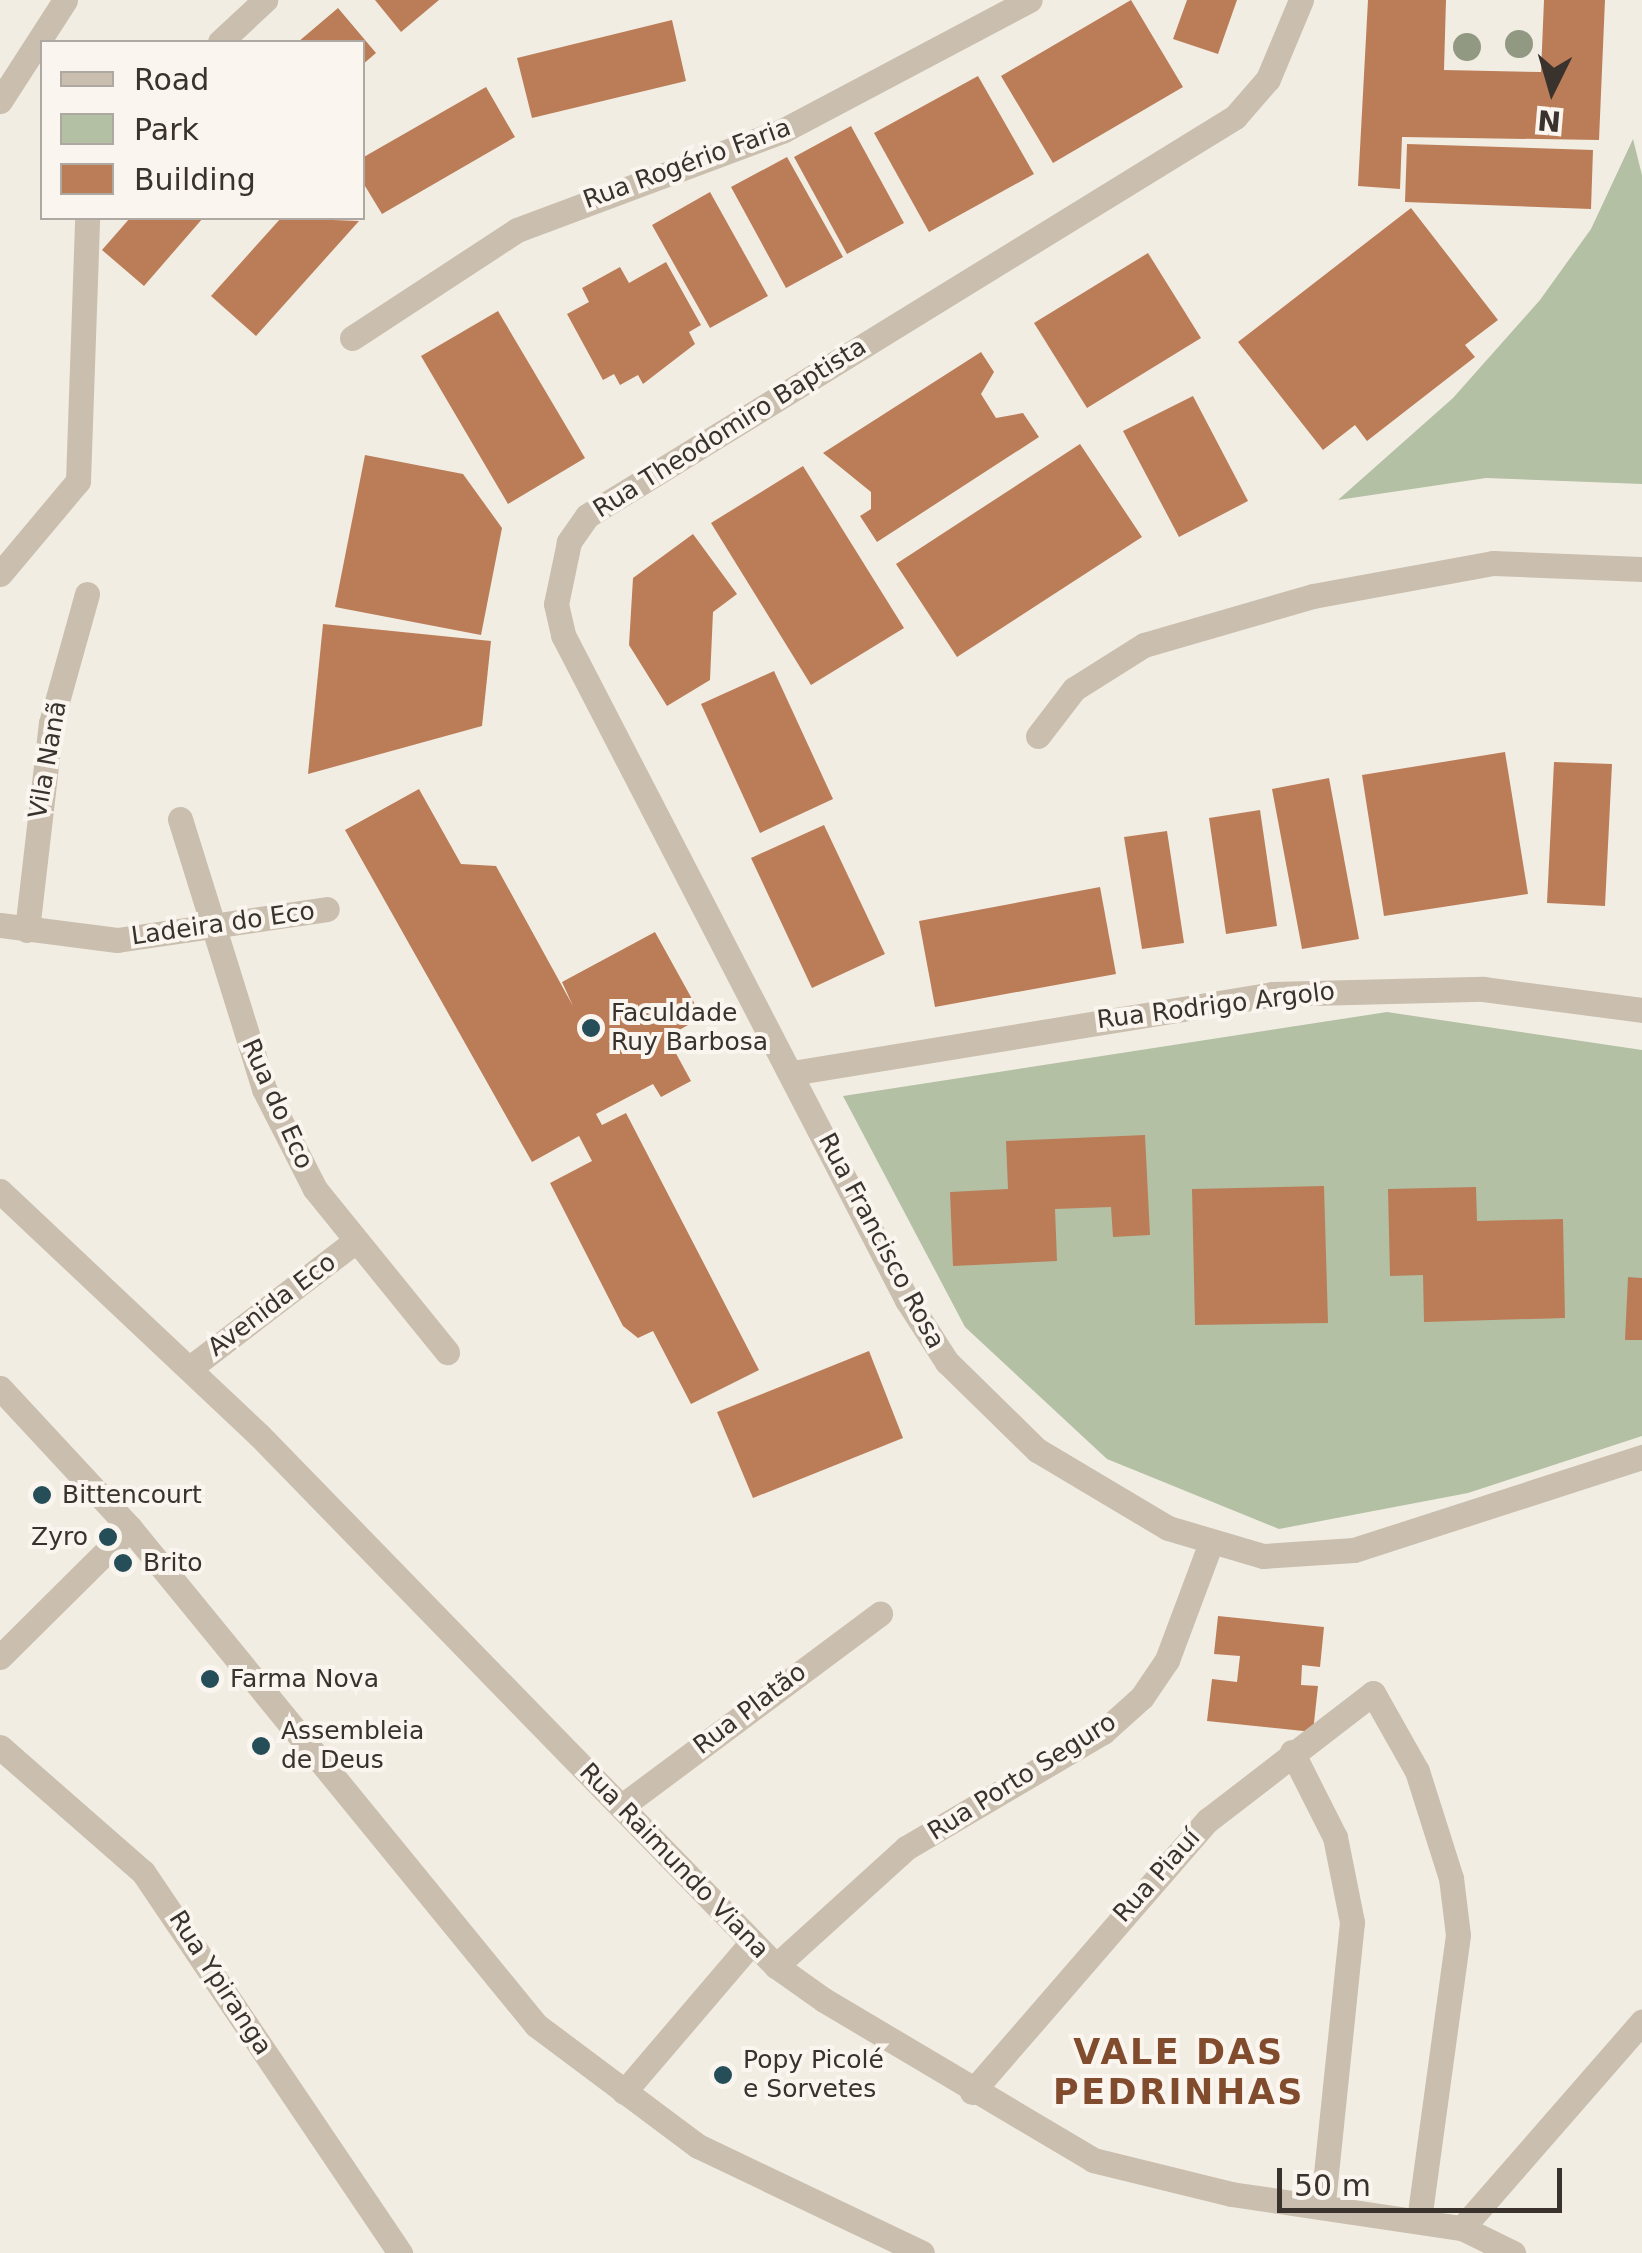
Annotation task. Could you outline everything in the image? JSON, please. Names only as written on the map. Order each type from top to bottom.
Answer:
[{"type":"street","points":[[0,101],[65,0]]},
{"type":"street","points":[[222,40],[264,0]]},
{"type":"street","name":"Rua Rogério Faria","points":[[352,338],[517,230],[784,130],[1030,0]]},
{"type":"street","name":"Rua Theodomiro Baptista","points":[[792,1073],[564,634],[556,604],[569,542],[618,492],[1235,117],[1268,79],[1302,0]]},
{"type":"street","points":[[0,574],[78,480],[86,220]]},
{"type":"street","points":[[1038,736],[1074,689],[1144,645],[1312,596],[1476,564],[1642,569]]},
{"type":"street","name":"Vila Nanã","points":[[27,930],[51,723],[86,594]]},
{"type":"street","name":"Rua do Eco","points":[[180,819],[210,929],[264,1090],[354,1242],[446,1352]]},
{"type":"street","name":"Ladeira do Eco","points":[[0,925],[117,940],[327,909]]},
{"type":"street","name":"Rua Rodrigo Argolo","points":[[792,1073],[1290,993],[1482,989],[1642,1010]]},
{"type":"street","name":"Rua Francisco Rosa","points":[[792,1073],[946,1362],[1037,1450],[1210,1546],[1263,1556],[1354,1550],[1642,1456]]},
{"type":"street","name":"Rua Raimundo Viana","points":[[0,1191],[190,1368],[776,1966],[972,2092],[1093,2160],[1230,2194],[1462,2228],[1513,2253]]},
{"type":"street","name":"Avenida Eco","points":[[190,1368],[354,1242]]},
{"type":"street","points":[[0,1388],[130,1528],[536,2024],[624,2092],[788,2196],[922,2253]]},
{"type":"street","points":[[0,1658],[130,1528]]},
{"type":"street","name":"Rua Porto Seguro","points":[[776,1966],[906,1848],[1102,1732],[1142,1697],[1167,1660],[1210,1546]]},
{"type":"street","name":"Rua Platão","points":[[622,1806],[880,1614]]},
{"type":"street","name":"Rua Piauí","points":[[972,2092],[1208,1820],[1292,1752],[1373,1694],[1422,1785],[1452,1878],[1458,1935],[1419,2219]]},
{"type":"street","name":"Rua Ypiranga","points":[[0,1747],[143,1872],[400,2253]]},
{"type":"street","points":[[1292,1752],[1335,1837],[1352,1922],[1324,2205]]},
{"type":"street","points":[[624,2092],[752,1942]]},
{"type":"street","points":[[1462,2228],[1642,2022]]},
{"type":"green space","points":[[1633,139],[1642,175],[1642,484],[1486,478],[1338,500],[1453,398],[1540,300],[1591,229]]},
{"type":"green space","points":[[1387,1012],[1642,1050],[1642,1436],[1468,1493],[1279,1529],[1107,1459],[965,1327],[843,1096]]},
{"type":"building","points":[[375,0],[439,0],[401,32]]},
{"type":"building","points":[[1131,0],[1183,87],[1053,163],[1001,76]]},
{"type":"building","points":[[1187,0],[1237,0],[1218,54],[1173,39]]},
{"type":"building","points":[[1368,0],[1446,0],[1444,70],[1541,72],[1544,0],[1605,0],[1599,140],[1402,137],[1400,189],[1358,186]]},
{"type":"building","points":[[338,8],[376,53],[365,62],[365,40],[300,40]]},
{"type":"building","points":[[672,20],[686,81],[532,118],[517,58]]},
{"type":"building","points":[[978,76],[1034,174],[929,232],[874,133]]},
{"type":"building","points":[[486,87],[515,137],[382,214],[365,186],[365,156]]},
{"type":"building","points":[[851,126],[904,223],[847,254],[794,157]]},
{"type":"building","points":[[1407,144],[1593,150],[1591,209],[1405,202]]},
{"type":"building","points":[[787,157],[843,257],[786,288],[731,187]]},
{"type":"building","points":[[710,192],[768,296],[710,328],[652,225]]},
{"type":"building","points":[[1411,208],[1498,320],[1465,345],[1475,357],[1367,441],[1355,425],[1323,450],[1238,342]]},
{"type":"building","points":[[128,220],[201,220],[144,286],[102,250]]},
{"type":"building","points":[[279,220],[359,221],[256,336],[211,296]]},
{"type":"building","points":[[1148,253],[1201,338],[1087,408],[1034,323]]},
{"type":"building","points":[[666,262],[701,325],[689,332],[695,344],[643,384],[638,375],[620,385],[614,374],[603,380],[567,314],[589,302],[582,288],[620,267],[629,283]]},
{"type":"building","points":[[498,311],[585,458],[508,504],[421,356]]},
{"type":"building","points":[[981,352],[994,372],[981,394],[996,418],[1023,413],[1039,437],[877,542],[860,516],[871,509],[871,492],[823,453]]},
{"type":"building","points":[[1193,396],[1248,501],[1179,537],[1123,431]]},
{"type":"building","points":[[1080,444],[1142,537],[957,657],[896,564]]},
{"type":"building","points":[[365,455],[463,474],[502,528],[481,635],[335,607]]},
{"type":"building","points":[[803,466],[904,628],[811,685],[711,523]]},
{"type":"building","points":[[693,534],[737,594],[713,612],[710,680],[667,706],[629,645],[633,578]]},
{"type":"building","points":[[323,624],[491,641],[482,726],[308,774]]},
{"type":"building","points":[[774,671],[833,799],[760,833],[701,704]]},
{"type":"building","points":[[1505,752],[1528,894],[1384,916],[1362,775]]},
{"type":"building","points":[[1554,762],[1612,764],[1605,906],[1547,903]]},
{"type":"building","points":[[1329,778],[1359,939],[1302,949],[1272,789]]},
{"type":"building","points":[[419,789],[461,864],[496,866],[573,1006],[562,982],[655,932],[702,1017],[667,1037],[691,1081],[661,1097],[653,1084],[596,1114],[602,1125],[626,1113],[759,1370],[691,1404],[653,1331],[638,1338],[623,1326],[550,1183],[592,1161],[579,1136],[532,1162],[345,830]]},
{"type":"building","points":[[1260,810],[1277,926],[1226,934],[1209,818]]},
{"type":"building","points":[[824,825],[885,954],[812,988],[751,858]]},
{"type":"building","points":[[1167,831],[1184,943],[1142,949],[1124,837]]},
{"type":"building","points":[[1100,887],[1116,974],[935,1007],[919,921]]},
{"type":"building","points":[[1145,1135],[1150,1235],[1113,1237],[1111,1207],[1055,1209],[1057,1261],[953,1266],[950,1192],[1008,1189],[1006,1141]]},
{"type":"building","points":[[1324,1186],[1328,1323],[1195,1325],[1192,1189]]},
{"type":"building","points":[[1476,1187],[1477,1221],[1563,1219],[1565,1318],[1424,1322],[1423,1275],[1390,1276],[1388,1189]]},
{"type":"building","points":[[1628,1277],[1642,1278],[1642,1340],[1625,1340]]},
{"type":"building","points":[[869,1351],[903,1438],[753,1498],[717,1412]]},
{"type":"building","points":[[1218,1616],[1324,1627],[1320,1667],[1302,1665],[1301,1685],[1318,1686],[1313,1732],[1207,1721],[1212,1679],[1237,1682],[1240,1656],[1214,1654]]},
{"type":"place","name":"Faculdade Ruy Barbosa","points":[[591,1028]]},
{"type":"place","name":"Bittencourt","points":[[42,1495]]},
{"type":"place","name":"Zyro","points":[[108,1537]]},
{"type":"place","name":"Brito","points":[[123,1563]]},
{"type":"place","name":"Farma Nova","points":[[210,1679]]},
{"type":"place","name":"Assembleia de Deus","points":[[261,1746]]},
{"type":"place","name":"Popy Picolé e Sorvetes","points":[[723,2075]]},
{"type":"district","name":"VALE DAS PEDRINHAS","points":[[1179,2072]]}]
